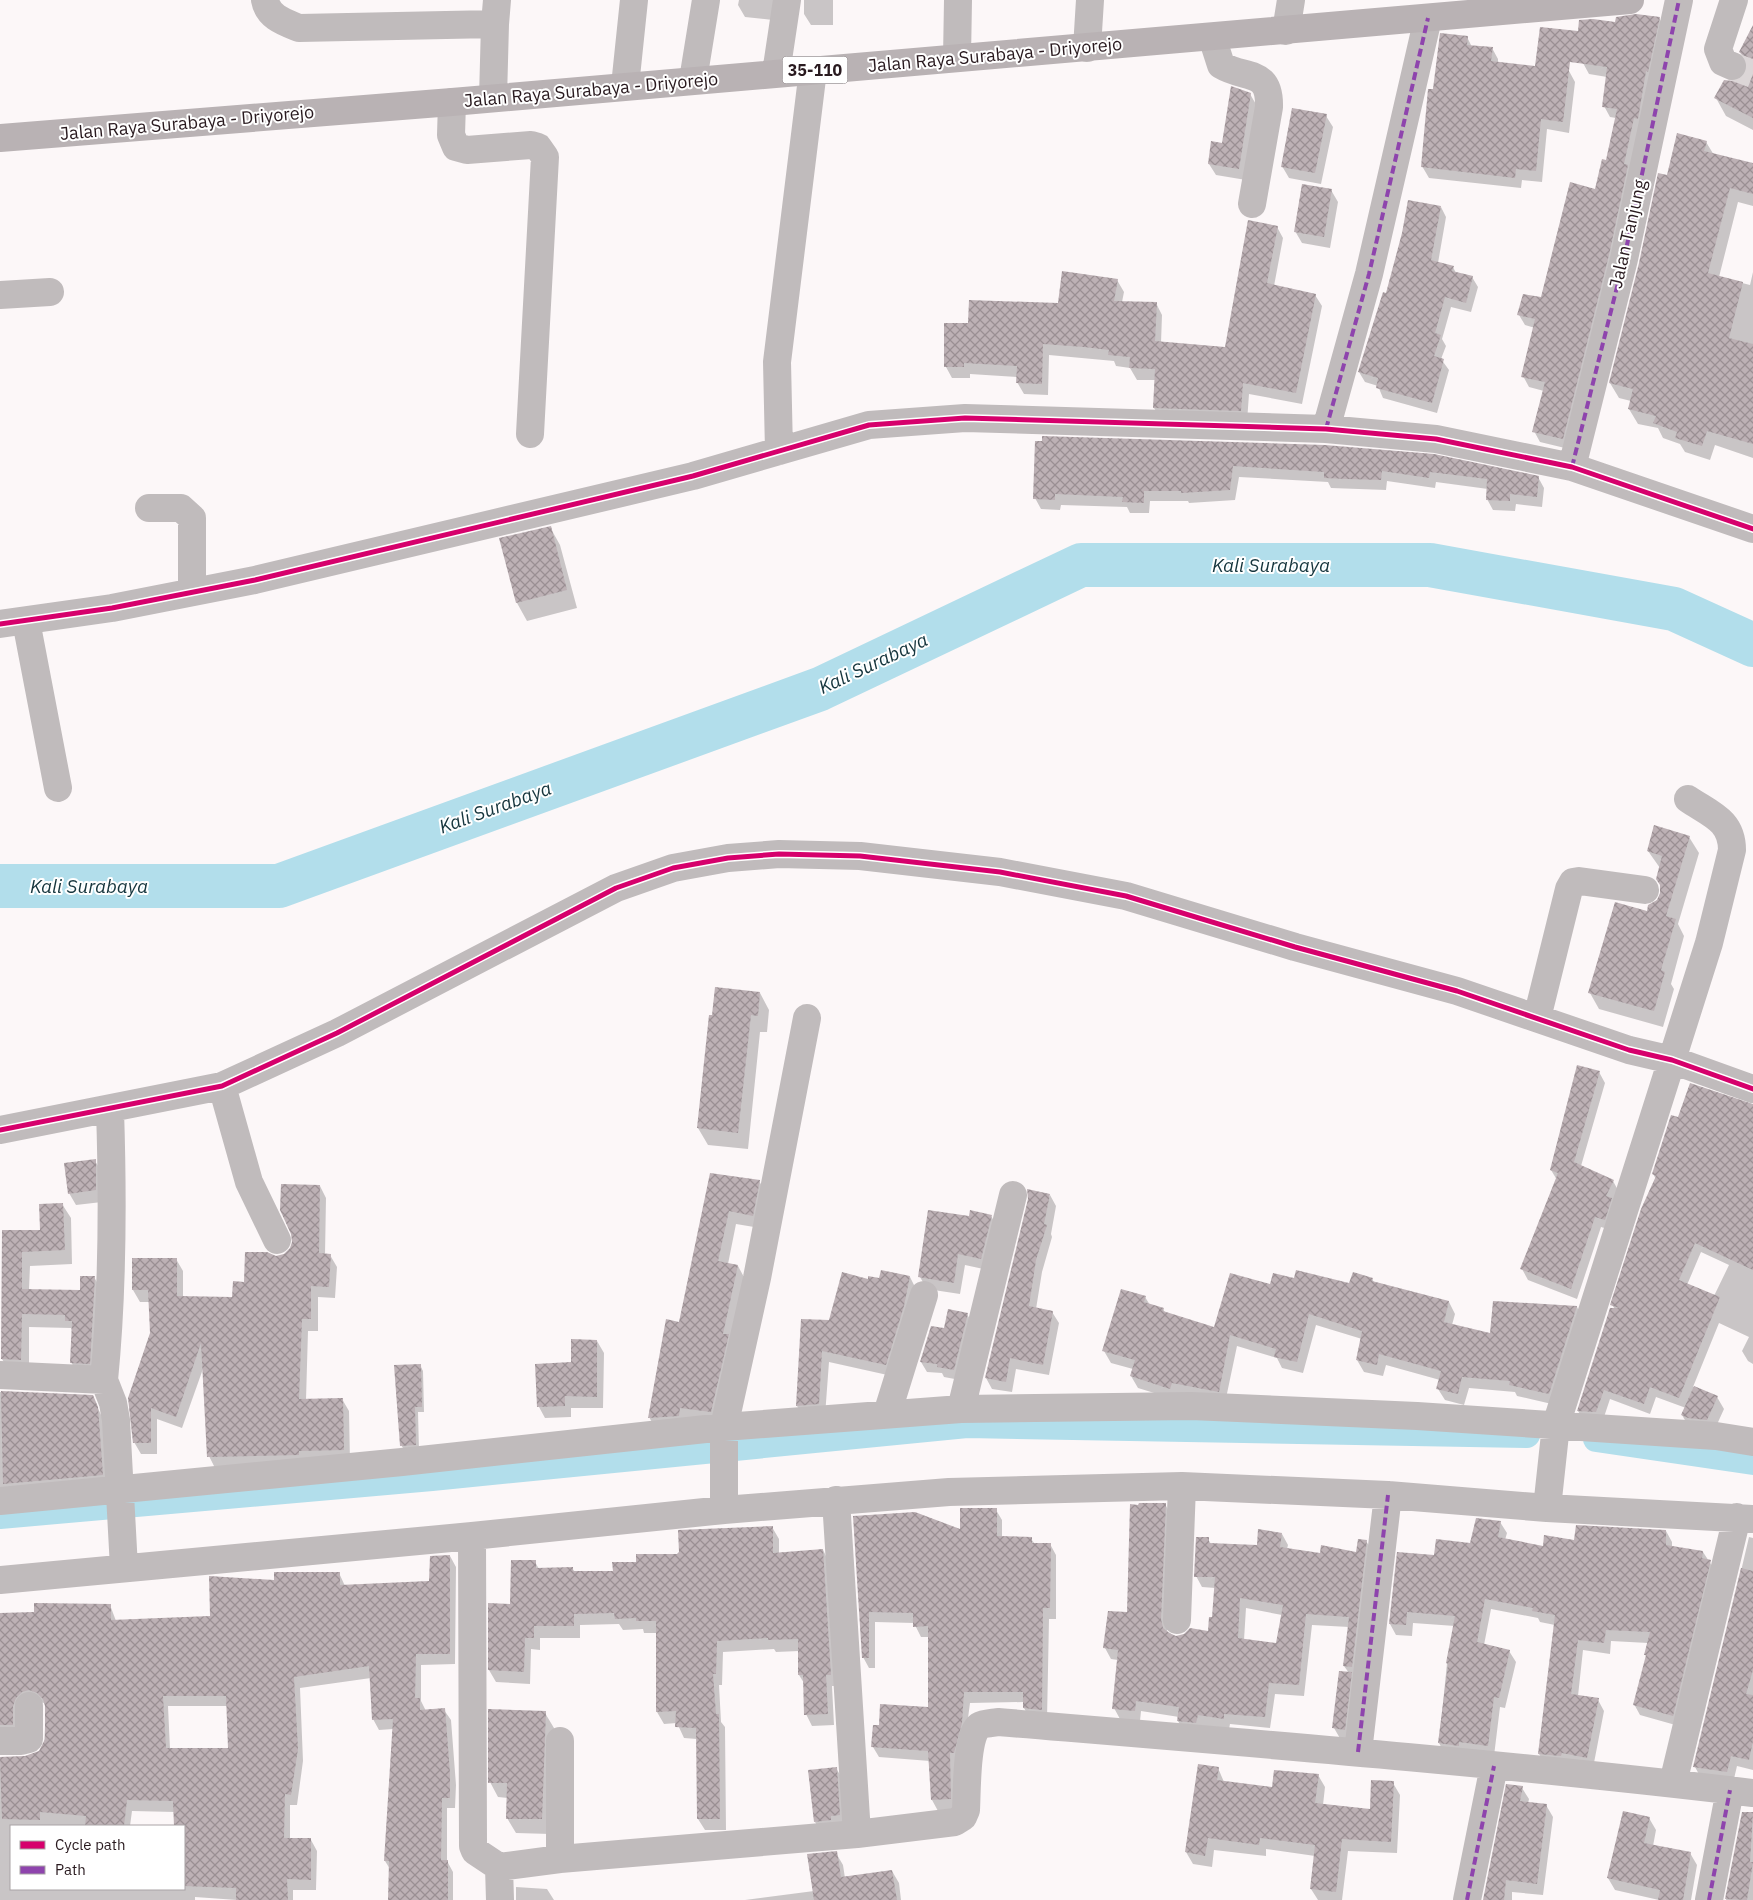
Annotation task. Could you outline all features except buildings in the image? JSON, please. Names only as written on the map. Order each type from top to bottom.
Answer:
[{"type":"main road","name":"Jalan Raya Surabaya - Driyorejo","points":[[0,138],[452,102],[1629,0]]},
{"type":"street","points":[[265,0],[267,8],[276,18],[299,28],[496,12],[493,98]]},
{"type":"street","points":[[625,86],[634,0]]},
{"type":"street","points":[[693,80],[706,0]]},
{"type":"street","points":[[776,73],[787,0]]},
{"type":"street","points":[[957,58],[958,0]]},
{"type":"street","points":[[1087,48],[1090,0]]},
{"type":"street","points":[[1286,31],[1291,0]]},
{"type":"street","name":"Jalan Tanjung","points":[[1572,467],[1624,259],[1679,0]]},
{"type":"street","points":[[1732,66],[1722,62],[1718,49],[1734,0]]},
{"type":"street","points":[[1326,430],[1369,274],[1428,18]]},
{"type":"street","points":[[1212,37],[1221,65],[1256,77],[1264,83],[1269,92],[1269,107],[1252,204]]},
{"type":"street","points":[[780,452],[777,362],[813,70]]},
{"type":"street","points":[[452,102],[451,135],[456,147],[473,150],[531,145],[538,148],[544,154],[530,434]]},
{"type":"street","points":[[0,295],[50,292]]},
{"type":"street","points":[[58,788],[13,622],[112,608],[255,580],[693,476],[869,425],[965,418],[1326,430],[1436,439],[1572,467],[1753,529]]},
{"type":"street","points":[[149,508],[181,508],[192,518],[192,592]]},
{"type":"street","points":[[1549,1495],[1556,1429],[1709,943],[1732,850],[1732,838],[1727,826],[1688,799]]},
{"type":"street","points":[[0,1130],[110,1110],[222,1086],[337,1033],[616,888],[673,868],[728,858],[780,854],[860,856],[991,871],[1126,896],[1296,947],[1457,991],[1629,1050],[1672,1060],[1753,1088]]},
{"type":"street","points":[[1537,1018],[1568,889],[1573,882],[1579,881],[1645,890]]},
{"type":"street","points":[[725,1502],[723,1433],[757,1278],[807,1018]]},
{"type":"street","points":[[222,1086],[249,1182],[277,1240]]},
{"type":"street","points":[[110,1110],[114,1218],[110,1327],[104,1380],[113,1403],[116,1420],[124,1559]]},
{"type":"street","points":[[961,1409],[1013,1196]]},
{"type":"street","points":[[887,1414],[924,1295]]},
{"type":"street","points":[[0,1375],[104,1380]]},
{"type":"street","points":[[0,1501],[121,1493],[402,1462],[723,1433],[887,1414],[961,1409],[1192,1406],[1417,1416],[1556,1429],[1716,1436],[1753,1442]]},
{"type":"street","points":[[1177,1620],[1182,1486]]},
{"type":"street","points":[[0,1580],[124,1559],[472,1536],[725,1502],[836,1500],[949,1492],[1182,1486],[1388,1495],[1549,1495],[1745,1518],[1673,1783]]},
{"type":"street","points":[[1358,1752],[1388,1495]]},
{"type":"street","points":[[836,1500],[858,1834]]},
{"type":"street","points":[[472,1536],[473,1846],[475,1852],[499,1867],[560,1859],[858,1834],[955,1822],[963,1817],[966,1810],[971,1743],[975,1731],[983,1725],[998,1722],[1358,1752],[1673,1783],[1741,1792],[1709,1900]]},
{"type":"street","points":[[0,1741],[29,1739],[30,1706]]},
{"type":"street","points":[[560,1741],[560,1859]]},
{"type":"street","points":[[1467,1900],[1494,1766]]},
{"type":"street","points":[[499,1867],[500,1900]]},
{"type":"waterway","name":"Kali Surabaya","points":[[0,886],[279,886],[820,689],[1081,565],[1430,565],[1674,609],[1753,645]]},
{"type":"waterway","points":[[0,1516],[432,1478],[967,1425],[1527,1435]]},
{"type":"waterway","points":[[1596,1439],[1753,1462]]},
{"type":"tunnel","points":[[1732,66],[1753,74]]},
{"type":"marked path","points":[[1572,467],[1624,259],[1679,0]]},
{"type":"marked path","points":[[1326,429],[1369,274],[1428,18]]},
{"type":"marked path","points":[[1358,1752],[1388,1495]]},
{"type":"marked path","points":[[1467,1900],[1494,1766]]},
{"type":"marked path","points":[[1709,1900],[1730,1790]]},
{"type":"cycle path","points":[[0,624],[112,608],[255,580],[693,476],[869,425],[965,418],[1326,429],[1436,439],[1572,467],[1753,529]]},
{"type":"cycle path","points":[[0,1130],[222,1086],[337,1033],[616,888],[673,868],[728,858],[779,854],[860,856],[1000,872],[1126,896],[1295,947],[1457,991],[1629,1050],[1672,1060],[1753,1089]]}]
